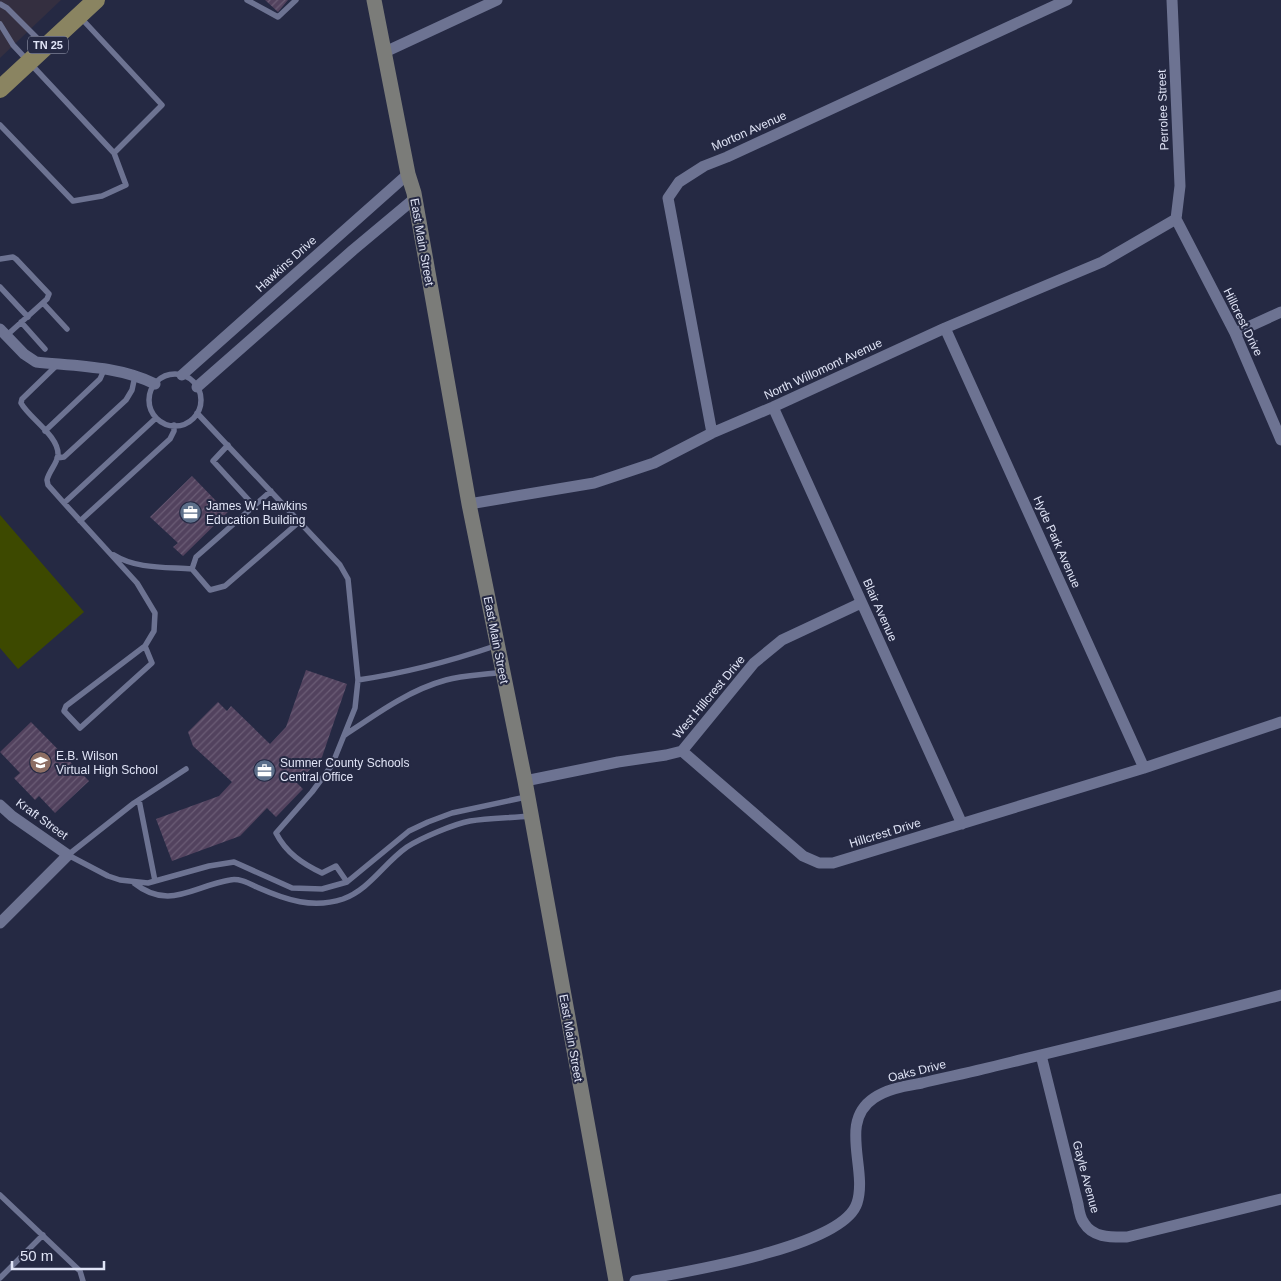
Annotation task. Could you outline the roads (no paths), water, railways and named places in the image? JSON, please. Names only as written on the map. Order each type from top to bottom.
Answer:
[{"type":"main road","name":"TN 25","points":[[0,89],[96,0]]},
{"type":"street","name":"East Main Street","points":[[374,0],[414,199],[469,504],[525,781],[616,1281]]},
{"type":"street","points":[[385,52],[497,0]]},
{"type":"street","name":"Morton Avenue","points":[[712,433],[668,198],[678,182],[704,166],[1067,0]]},
{"type":"street","name":"Perrolee Street","points":[[1172,0],[1180,186],[1176,219]]},
{"type":"street","name":"Hawkins Drive","points":[[182,375],[408,174]]},
{"type":"street","points":[[197,387],[414,199]]},
{"type":"street","name":"North Willomont Avenue","points":[[469,504],[594,483],[654,463],[712,433],[945,328],[1102,262],[1176,219]]},
{"type":"street","name":"Hillcrest Drive","points":[[1176,219],[1235,333],[1281,440]]},
{"type":"street","points":[[1235,333],[1281,312]]},
{"type":"street","name":"Hyde Park Avenue","points":[[945,328],[1144,768]]},
{"type":"street","points":[[3,333],[24,354],[36,362],[120,371],[155,384]]},
{"type":"street","name":"Blair Avenue","points":[[773,407],[962,824]]},
{"type":"street","name":"West Hillcrest Drive","points":[[682,751],[754,663],[782,640],[861,603]]},
{"type":"street","name":"Hillcrest Drive","points":[[682,751],[803,856],[819,863],[833,863],[1144,768],[1281,722]]},
{"type":"street","points":[[525,781],[682,751]]},
{"type":"street","name":"Kraft Street","points":[[0,805],[12,816],[68,855]]},
{"type":"street","points":[[0,923],[68,855]]},
{"type":"street","name":"Oaks Drive","points":[[635,1281],[746,1260],[774,1252],[829,1231],[847,1218],[857,1204],[859,1165],[855,1136],[858,1117],[863,1107],[874,1098],[892,1089],[1041,1055],[1281,995]]},
{"type":"street","name":"Gayle Avenue","points":[[1041,1055],[1080,1213],[1083,1222],[1091,1230],[1105,1237],[1127,1237],[1281,1199]]},
{"type":"lane","points":[[247,0],[278,17],[296,0]]},
{"type":"lane","points":[[0,4],[7,8],[46,46]]},
{"type":"lane","points":[[79,16],[162,105],[114,153]]},
{"type":"lane","points":[[0,24],[13,45],[114,153],[126,185],[102,196],[73,201],[0,125]]},
{"type":"lane","points":[[0,259],[13,257],[16,259],[49,294],[47,299],[28,317],[3,333]]},
{"type":"lane","points":[[0,287],[28,317]]},
{"type":"lane","points":[[43,303],[67,329]]},
{"type":"lane","points":[[21,322],[45,349]]},
{"type":"lane","points":[[57,364],[22,399],[21,403],[58,449],[57,458],[47,480],[48,485],[137,583],[155,613],[154,631],[144,646],[66,706],[64,711],[80,728],[152,663],[144,646]]},
{"type":"lane","points":[[45,431],[100,379],[104,370]]},
{"type":"lane","points":[[155,384],[151,390],[150,405],[156,418],[162,422],[174,425],[185,424],[197,413],[201,400],[194,382],[182,375]]},
{"type":"lane","name":"Hawkins Drive","points":[[155,384],[167,376],[182,375]]},
{"type":"lane","points":[[57,458],[64,457],[126,400],[132,390],[135,376]]},
{"type":"lane","points":[[197,413],[340,565],[348,579],[358,680],[355,708],[332,765],[312,792],[276,833],[282,844],[292,855],[311,868],[322,873],[336,866],[348,882]]},
{"type":"lane","points":[[64,503],[156,418]]},
{"type":"lane","points":[[80,521],[170,439],[174,431],[174,425]]},
{"type":"lane","points":[[228,445],[213,461],[254,506]]},
{"type":"lane","points":[[192,569],[196,557],[271,491]]},
{"type":"lane","points":[[108,551],[119,558],[148,566],[192,569],[210,590],[225,586],[300,522]]},
{"type":"lane","points":[[358,680],[384,676],[459,658],[498,645]]},
{"type":"lane","points":[[345,735],[387,708],[420,690],[446,680],[503,672]]},
{"type":"lane","points":[[186,769],[139,800],[68,855],[108,876],[132,881],[148,883],[209,866],[234,862],[292,888],[322,888],[348,882],[409,831],[428,822],[452,813],[527,796]]},
{"type":"lane","points":[[139,800],[155,881]]},
{"type":"lane","points":[[132,881],[155,895],[168,896],[232,879],[243,881],[279,897],[296,902],[311,904],[329,902],[343,899],[365,888],[407,848],[430,836],[468,821],[530,816]]},
{"type":"lane","points":[[0,1194],[80,1271],[84,1281]]},
{"type":"lane","points":[[0,1278],[43,1236]]},
{"type":"place","name":"James W. Hawkins Education Building","points":[[190,513]]},
{"type":"place","name":"E.B. Wilson Virtual High School","points":[[40,763]]},
{"type":"place","name":"Sumner County Schools Central Office","points":[[264,770]]}]
